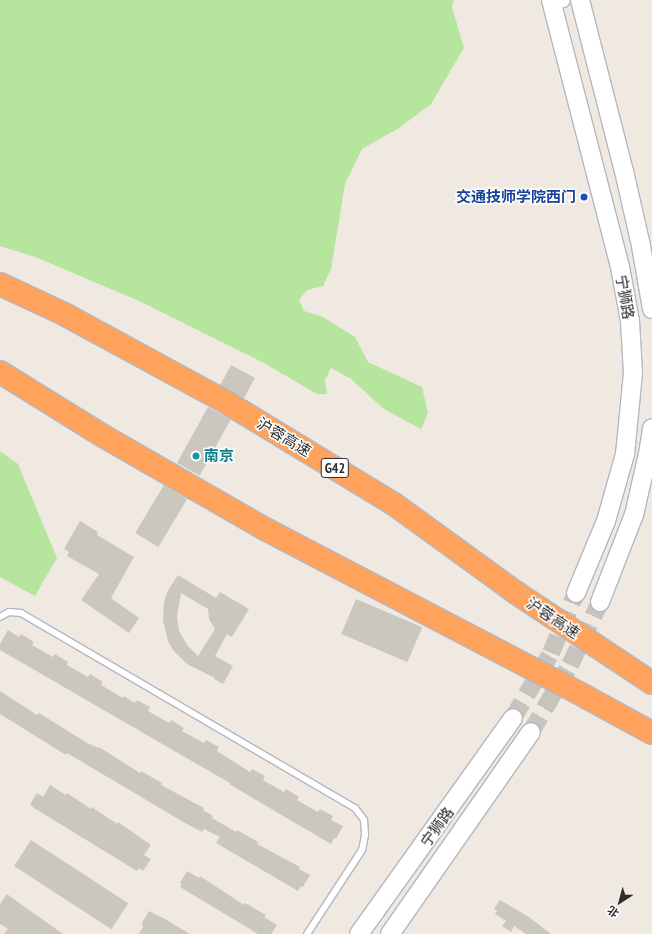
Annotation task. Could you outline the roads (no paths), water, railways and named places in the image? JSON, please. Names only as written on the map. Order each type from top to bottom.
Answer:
[{"type":"highway","name":"沪蓉高速","points":[[0,284],[64,314],[226,402],[387,500],[515,592],[652,683]]},
{"type":"highway","points":[[0,372],[105,437],[267,530],[652,733]]},
{"type":"main road","name":"宁狮路","points":[[580,0],[624,171],[641,246],[652,310]]},
{"type":"main road","name":"宁狮路","points":[[555,1],[620,268],[630,321],[632,366],[630,421],[625,454],[606,521],[576,593]]},
{"type":"main road","points":[[600,602],[634,514],[648,454],[652,428]]},
{"type":"main road","name":"宁狮路","points":[[359,934],[513,718]]},
{"type":"main road","name":"宁狮路","points":[[390,934],[531,732]]},
{"type":"lane","points":[[0,617],[9,612],[21,613],[355,808],[364,820],[365,835],[362,850],[307,934]]},
{"type":"tunnel","points":[[513,718],[551,653],[576,593]]},
{"type":"tunnel","points":[[531,732],[570,665],[600,602]]},
{"type":"place","name":"交通技师学院西门","points":[[584,197]]},
{"type":"place","name":"南京","points":[[196,456]]}]
